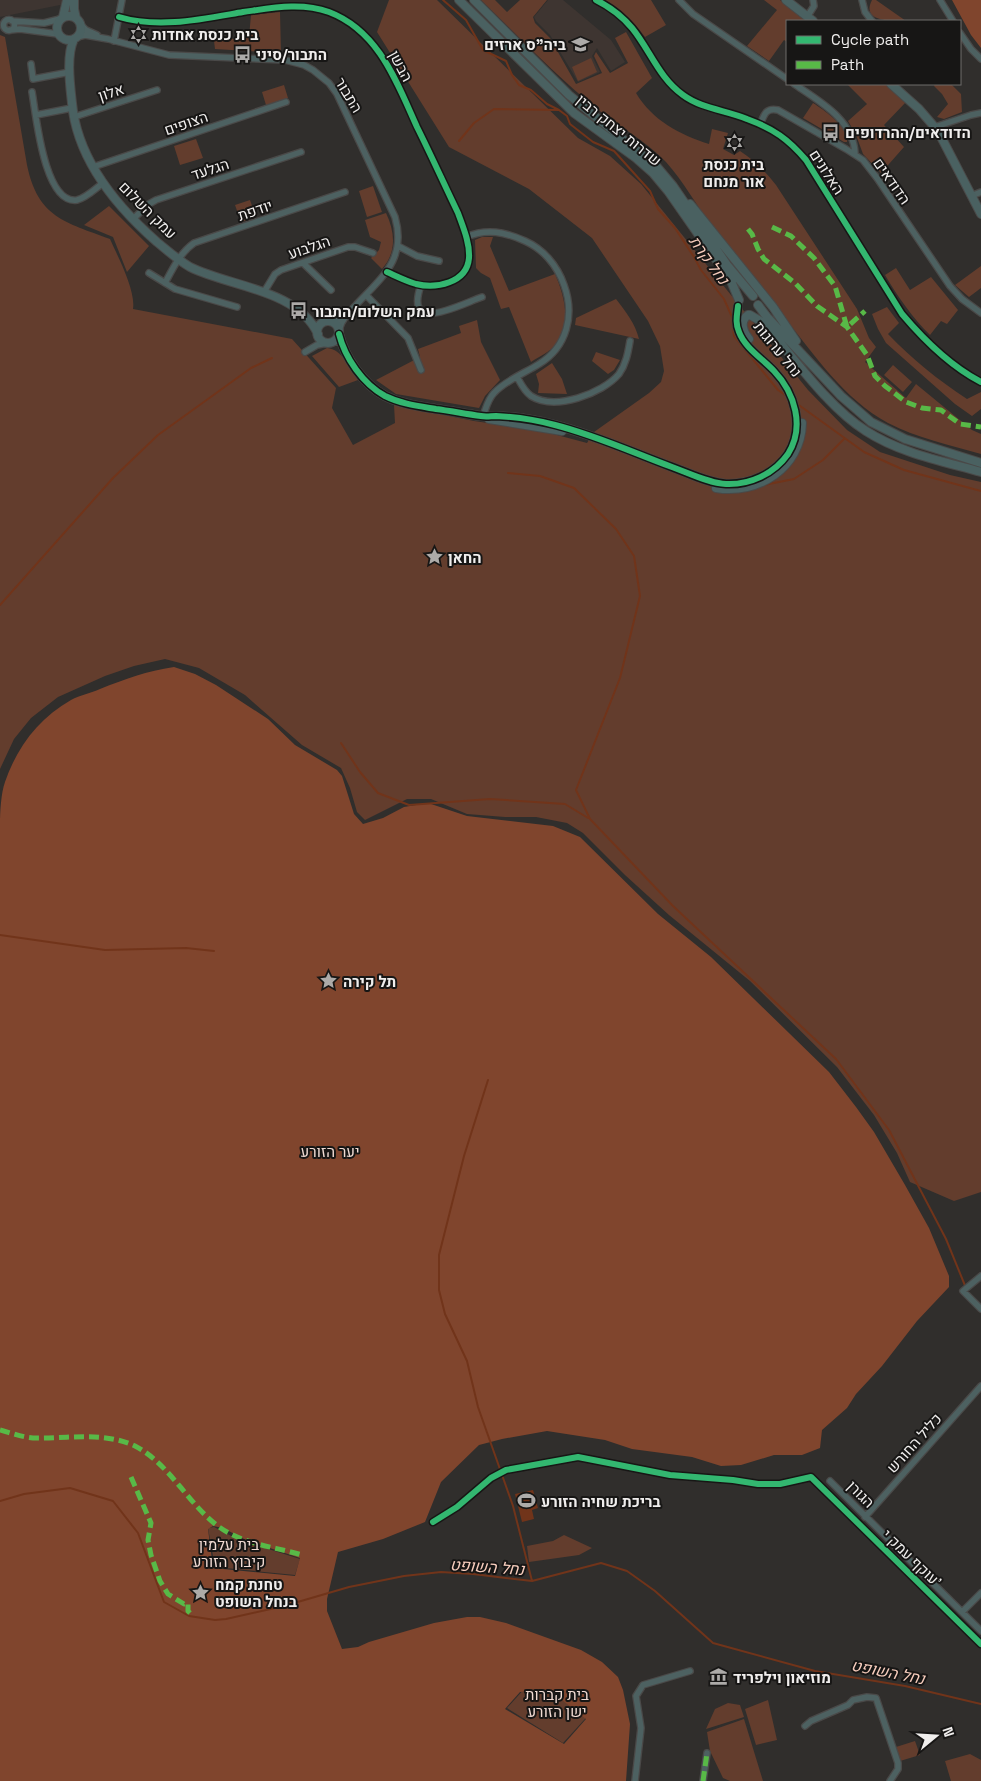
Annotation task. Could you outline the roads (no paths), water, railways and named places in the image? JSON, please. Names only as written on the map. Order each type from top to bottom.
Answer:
[{"type":"street","points":[[61,36],[57,26],[62,18],[67,0]]},
{"type":"street","points":[[74,0],[74,9],[79,22],[81,29],[76,38],[20,29],[10,30],[14,26],[12,21],[44,23],[70,16],[79,22]]},
{"type":"street","points":[[111,40],[119,17],[122,0]]},
{"type":"street","name":"שדרות יצחק רבין","points":[[459,0],[574,113],[653,173],[668,191],[731,281],[738,303]]},
{"type":"street","name":"שדרות יצחק רבין","points":[[474,0],[569,95],[649,159],[666,177],[724,261],[753,296]]},
{"type":"street","name":"האלונים","points":[[596,0],[616,12],[632,28],[665,79],[684,96],[694,102],[721,112],[747,118],[785,138],[806,160],[892,299],[914,328],[942,355],[981,382]]},
{"type":"street","points":[[679,0],[693,14],[786,78]]},
{"type":"street","points":[[786,0],[810,19],[814,6],[813,0]]},
{"type":"street","points":[[862,0],[865,12],[871,20]]},
{"type":"street","points":[[940,0],[952,20]]},
{"type":"street","name":"הבשן","points":[[119,17],[140,22],[174,22],[290,6],[318,9],[343,19],[366,36],[385,60],[458,213],[466,237],[469,259],[467,267],[462,274],[455,280],[446,283],[421,285],[406,281],[387,272]]},
{"type":"street","name":"התבור","points":[[79,22],[86,30],[111,40]]},
{"type":"street","points":[[961,34],[981,59]]},
{"type":"street","name":"התבור","points":[[76,38],[85,35],[170,54],[285,60],[304,65],[322,76],[342,103],[395,217],[398,233],[398,246],[395,258],[387,272],[344,317],[328,322]]},
{"type":"street","name":"עמק השלום","points":[[61,36],[70,52]]},
{"type":"street","name":"עמק השלום","points":[[76,38],[70,52],[74,118],[83,146],[93,167],[112,197],[132,219],[178,260],[209,274],[275,296],[312,318],[328,322]]},
{"type":"street","points":[[30,64],[34,80],[70,72]]},
{"type":"street","points":[[795,85],[834,113],[847,128],[855,143],[855,154]]},
{"type":"street","points":[[892,85],[919,109],[935,127],[981,214]]},
{"type":"street","name":"אלון","points":[[74,118],[157,90]]},
{"type":"street","points":[[32,92],[45,162],[55,186],[70,200],[78,200],[103,183]]},
{"type":"street","name":"הצופים","points":[[93,167],[286,102]]},
{"type":"street","points":[[36,116],[72,108]]},
{"type":"street","name":"הדודאים","points":[[760,125],[765,113],[772,108],[855,154],[869,168],[950,286],[962,299],[981,313]]},
{"type":"street","points":[[935,127],[981,113]]},
{"type":"street","name":"הגלעד","points":[[132,219],[156,200],[301,152]]},
{"type":"street","points":[[666,177],[699,214],[773,307],[818,371]]},
{"type":"street","name":"יודפת","points":[[165,283],[187,248],[201,240],[345,192]]},
{"type":"street","points":[[971,196],[981,192]]},
{"type":"street","points":[[466,237],[482,232],[496,231],[530,243],[542,251],[552,262],[561,276],[570,305],[567,332],[561,343],[541,363],[494,393],[488,401],[483,416]]},
{"type":"street","points":[[398,246],[417,256],[439,261]]},
{"type":"street","name":"הגלבוע","points":[[264,292],[275,274],[302,263],[348,247],[355,247],[373,253]]},
{"type":"street","points":[[302,263],[331,290]]},
{"type":"street","points":[[150,273],[188,294],[237,307]]},
{"type":"street","points":[[421,285],[418,293],[420,308],[430,314],[439,313],[482,297]]},
{"type":"street","points":[[981,463],[905,439],[880,428],[850,406],[763,312],[753,296],[747,294],[738,303],[741,312],[764,323],[833,403],[866,431],[902,449],[981,472]]},
{"type":"street","points":[[366,295],[404,332],[421,370]]},
{"type":"street","name":"נחל ערוגות","points":[[339,332],[347,353],[362,378],[384,395],[413,406],[558,426],[716,482],[741,483],[760,478],[774,468],[788,453],[795,436],[796,416],[792,398],[783,382],[741,337],[736,325],[738,303]]},
{"type":"street","points":[[749,315],[756,311],[758,305]]},
{"type":"street","name":"עמק השלום","points":[[299,311],[311,322],[318,335]]},
{"type":"street","name":"נחל ערוגות","points":[[483,416],[493,421],[561,431],[717,488],[739,489],[756,484],[776,474],[792,457],[800,438],[801,416],[796,395],[789,381],[750,340],[744,331],[744,318],[749,315]]},
{"type":"street","name":"התבור","points":[[339,332],[344,317]]},
{"type":"street","points":[[328,322],[336,326],[339,332],[338,338],[329,343],[317,345],[308,351],[318,335],[319,326],[328,322]]},
{"type":"street","points":[[318,335],[329,343]]},
{"type":"street","points":[[517,377],[525,391],[538,399],[563,402],[579,398],[598,390],[618,375],[624,366],[630,341]]},
{"type":"street","name":"נחל ערוגות","points":[[329,343],[347,353]]},
{"type":"street","points":[[981,1276],[963,1292],[981,1308]]},
{"type":"street","name":"כליל החורש","points":[[865,1516],[981,1386]]},
{"type":"street","name":"עוקף עמק י’","points":[[433,1522],[448,1514],[492,1478],[506,1470],[578,1457],[670,1475],[758,1484],[780,1484],[811,1477],[981,1644]]},
{"type":"street","name":"הגורן","points":[[830,1481],[981,1630]]},
{"type":"street","points":[[962,1612],[981,1593]]},
{"type":"street","points":[[635,1781],[641,1728],[636,1696],[643,1685],[690,1671]]},
{"type":"street","points":[[805,1726],[811,1721],[848,1705],[853,1700],[863,1697],[876,1698],[898,1763],[898,1769],[890,1781]]},
{"type":"street","points":[[703,1781],[707,1753]]},
{"type":"waterway","name":"נחל קרת","points":[[443,0],[466,20],[483,50],[506,61],[519,85],[531,90],[547,104],[567,116],[570,124],[593,142],[614,151],[650,191],[658,209],[675,228],[701,270],[724,299],[732,317],[734,336],[778,390],[788,397]]},
{"type":"waterway","points":[[459,141],[474,123],[494,109],[559,110]]},
{"type":"waterway","points":[[0,605],[113,478],[158,435],[251,368],[272,358]]},
{"type":"waterway","name":"נחל קרת","points":[[796,403],[864,452],[904,470],[981,491]]},
{"type":"waterway","points":[[764,485],[794,479],[823,460],[844,439]]},
{"type":"waterway","points":[[508,473],[540,476],[574,488],[616,529],[634,556],[640,596],[620,678],[576,790],[590,819],[673,906],[836,1059],[889,1130],[946,1239],[966,1288]]},
{"type":"waterway","points":[[341,743],[360,772],[378,793],[409,805],[490,799],[565,804],[588,818]]},
{"type":"waterway","points":[[0,935],[105,950],[186,948],[214,951]]},
{"type":"waterway","points":[[488,1080],[464,1156],[439,1255],[439,1290],[445,1314],[467,1361],[478,1407],[513,1506],[532,1581]]},
{"type":"waterway","name":"נחל השופט","points":[[0,1501],[24,1494],[70,1488],[113,1501],[138,1533],[164,1602],[189,1616],[215,1620],[226,1619],[284,1606],[349,1587],[404,1576],[441,1572],[532,1581],[601,1563],[627,1571],[655,1591],[713,1643],[815,1671],[905,1686],[981,1704]]},
{"type":"place","name":"בית כנסת אחדות","points":[[138,34]]},
{"type":"place","name":"ביה\"ס ארזים","points":[[580,44]]},
{"type":"place","name":"התבור/סיני","points":[[242,54]]},
{"type":"place","name":"הדודאים/ההרדופים","points":[[831,132]]},
{"type":"place","name":"בית כנסת אור מנחם","points":[[734,143]]},
{"type":"place","name":"עמק השלום/התבור","points":[[298,311]]},
{"type":"place","name":"החאן","points":[[434,557]]},
{"type":"place","name":"תל קירה","points":[[329,981]]},
{"type":"place","name":"בריכת שחיה הזורע","points":[[527,1501]]},
{"type":"place","name":"טחנת קמח בנחל השופט","points":[[201,1593]]},
{"type":"place","name":"מוזיאון וילפריד","points":[[719,1677]]},
{"type":"park label","name":"יער הזורע","points":[[330,1151]]},
{"type":"park label","name":"בית עלמין קיבוץ הזורע","points":[[229,1552]]},
{"type":"park label","name":"בית קברות ישן הזורע","points":[[557,1702]]}]
